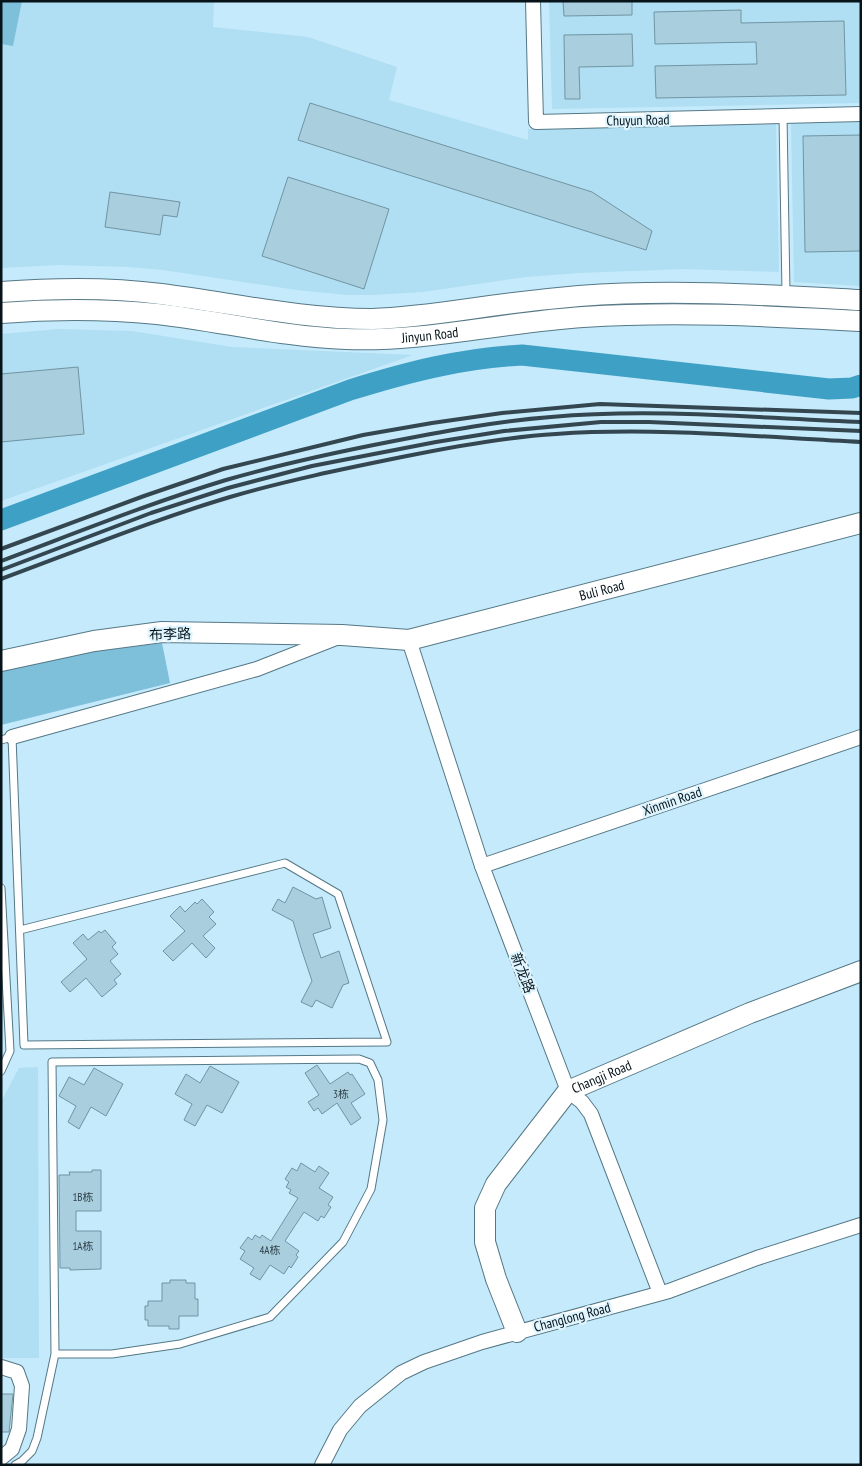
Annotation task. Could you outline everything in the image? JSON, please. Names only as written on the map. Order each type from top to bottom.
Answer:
[{"type":"main road","name":"Jinyun Road","points":[[1,292],[58,289],[126,291],[160,294],[294,314],[373,319],[426,316],[511,303],[580,296],[685,292],[861,300]]},
{"type":"main road","name":"Jinyun Road","points":[[1,313],[58,310],[125,312],[158,315],[292,335],[355,340],[428,336],[531,322],[634,314],[736,314],[861,322]]},
{"type":"main road","name":"Buli Road","points":[[342,635],[408,640],[861,523]]},
{"type":"main road","name":"布李路","points":[[1,661],[94,641],[162,632],[342,635]]},
{"type":"main road","name":"Changji Road","points":[[517,1332],[496,1279],[485,1242],[485,1208],[496,1184],[568,1092],[750,1014],[861,971]]},
{"type":"street","name":"Chuyun Road","points":[[533,1],[536,122],[861,114]]},
{"type":"street","points":[[6,738],[257,669],[342,635]]},
{"type":"street","name":"新龙路","points":[[408,640],[482,866],[568,1092],[582,1102],[591,1114],[660,1293]]},
{"type":"street","name":"Xinmin Road","points":[[482,866],[861,737]]},
{"type":"street","name":"Changlong Road","points":[[322,1465],[340,1430],[360,1406],[401,1373],[424,1362],[482,1342],[660,1293],[758,1258],[861,1226]]},
{"type":"street","points":[[1,1367],[16,1372],[22,1386],[19,1429],[12,1449],[1,1458]]},
{"type":"lane","points":[[783,116],[786,296]]},
{"type":"lane","points":[[6,738],[20,930],[24,1045],[387,1042],[338,894],[285,863],[20,930]]},
{"type":"lane","points":[[1,888],[10,1051],[1,1071]]},
{"type":"lane","points":[[15,1465],[32,1451],[37,1438],[55,1354],[52,1062],[359,1059],[370,1063],[378,1080],[383,1120],[372,1189],[343,1242],[270,1317],[180,1344],[112,1354],[55,1354]]},
{"type":"shaded area","points":[[1,1],[22,1],[13,46],[1,44]]},
{"type":"shaded area","points":[[22,1],[214,1],[213,27],[308,37],[397,67],[389,100],[528,140],[528,129],[776,124],[779,272],[685,269],[579,273],[526,277],[423,292],[348,295],[128,267],[58,265],[1,268],[1,44],[13,45]]},
{"type":"shaded area","points":[[549,1],[861,1],[861,103],[552,109]]},
{"type":"shaded area","points":[[861,122],[861,286],[794,282],[791,123]]},
{"type":"shaded area","points":[[59,329],[132,331],[232,347],[413,355],[1,501],[1,334]]},
{"type":"shaded area","points":[[162,643],[170,683],[1,725],[1,671],[96,651]]},
{"type":"shaded area","points":[[38,1067],[39,1358],[1,1358],[1,1102],[19,1068]]},
{"type":"building","points":[[563,1],[632,1],[632,15],[564,16]]},
{"type":"building","points":[[741,10],[741,23],[844,21],[846,95],[656,98],[655,66],[757,64],[756,42],[655,44],[654,12]]},
{"type":"building","points":[[632,34],[633,66],[579,67],[580,99],[565,99],[564,35]]},
{"type":"building","points":[[310,103],[592,192],[652,231],[646,250],[298,140]]},
{"type":"building","points":[[861,135],[861,251],[805,252],[803,136]]},
{"type":"building","points":[[288,177],[389,209],[364,289],[262,256]]},
{"type":"building","points":[[110,192],[180,202],[177,217],[163,215],[160,235],[105,227]]},
{"type":"building","points":[[78,367],[84,434],[1,442],[1,374]]},
{"type":"building","points":[[293,887],[316,899],[322,897],[331,928],[313,934],[321,958],[339,951],[349,983],[343,985],[332,1008],[316,1000],[312,1007],[301,1002],[312,981],[293,921],[272,910],[278,899],[285,903]]},
{"type":"building","points":[[202,899],[214,912],[209,917],[216,924],[203,936],[215,948],[206,958],[192,943],[173,961],[163,951],[185,931],[170,916],[180,906],[185,912],[195,902],[197,904]]},
{"type":"building","points":[[105,930],[116,943],[112,947],[118,954],[110,961],[121,974],[114,980],[117,984],[102,997],[86,978],[70,992],[61,982],[87,959],[73,943],[83,934],[88,940],[99,931],[101,933]]},
{"type":"building","points":[[317,1065],[330,1084],[348,1072],[350,1075],[352,1074],[365,1094],[351,1103],[361,1118],[351,1125],[337,1103],[322,1114],[318,1108],[314,1111],[308,1102],[319,1095],[305,1073]]},
{"type":"building","points":[[210,1066],[239,1082],[222,1113],[207,1105],[195,1126],[184,1120],[192,1104],[175,1094],[186,1074],[200,1083]]},
{"type":"building","points":[[94,1068],[123,1084],[106,1116],[91,1107],[79,1129],[68,1122],[76,1106],[59,1096],[69,1077],[84,1085]]},
{"type":"building","points":[[301,1163],[315,1172],[319,1166],[329,1173],[319,1188],[333,1197],[328,1205],[331,1207],[324,1218],[321,1216],[318,1221],[304,1212],[285,1241],[299,1251],[296,1255],[298,1257],[291,1268],[289,1266],[284,1274],[270,1265],[260,1280],[250,1274],[254,1268],[240,1259],[245,1251],[240,1248],[248,1237],[252,1240],[255,1235],[260,1238],[262,1235],[271,1241],[298,1198],[289,1193],[291,1190],[286,1187],[289,1182],[285,1179],[292,1168],[297,1171]]},
{"type":"building","points":[[92,1170],[101,1170],[101,1211],[76,1211],[76,1231],[101,1231],[101,1269],[70,1270],[70,1268],[60,1268],[59,1175],[70,1175],[69,1172],[92,1172]]},
{"type":"building","points":[[170,1280],[186,1280],[186,1283],[195,1283],[195,1299],[198,1299],[198,1316],[179,1316],[179,1329],[169,1329],[169,1326],[148,1326],[148,1320],[145,1320],[145,1306],[148,1306],[148,1301],[162,1301],[162,1283],[170,1283]]},
{"type":"building","points":[[1,1394],[13,1394],[9,1432],[1,1432]]},
{"type":"waterway","points":[[1,520],[350,390],[393,377],[478,359],[522,355],[829,389],[852,388],[861,385]]},
{"type":"railway","points":[[1,549],[223,469],[363,435],[432,423],[502,413],[600,404],[861,413]]},
{"type":"railway","points":[[1,561],[141,508],[226,480],[330,454],[472,427],[551,417],[628,413],[861,422]]},
{"type":"railway","points":[[1,570],[151,513],[228,488],[312,466],[504,431],[601,422],[649,422],[861,431]]},
{"type":"railway","points":[[1,579],[144,526],[230,497],[340,470],[481,442],[519,437],[594,432],[670,432],[861,442]]}]
